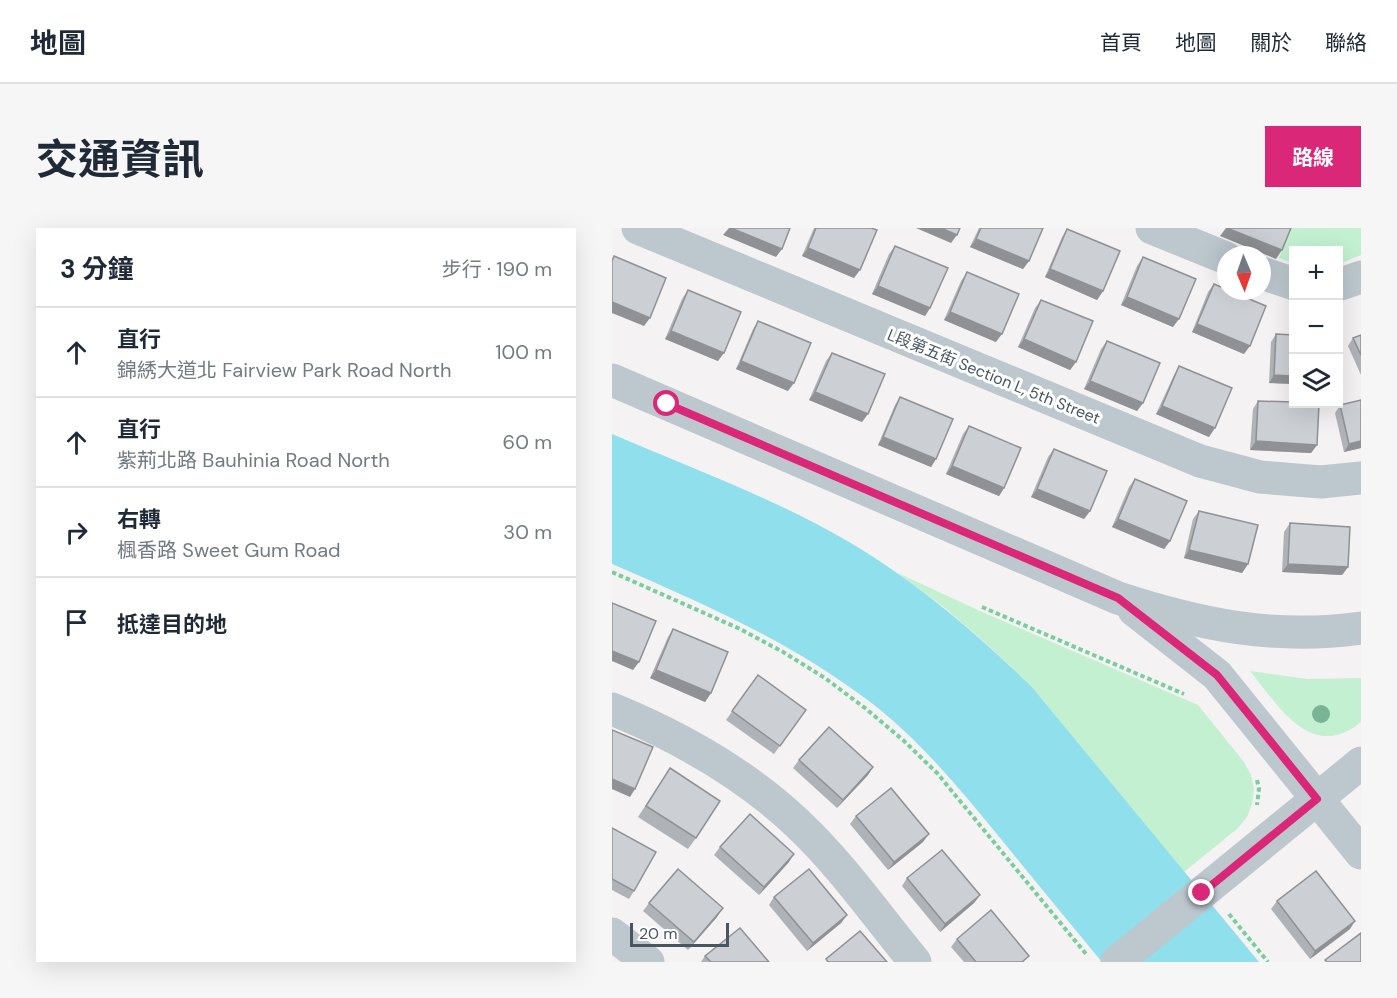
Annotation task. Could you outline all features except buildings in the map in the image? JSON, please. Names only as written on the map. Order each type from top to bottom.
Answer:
[{"type":"street","name":"L段第五街 Section L, 5th Street","points":[[638,228],[1200,461],[1260,477],[1321,482],[1361,478]]},
{"type":"street","points":[[1152,228],[1217,254]]},
{"type":"street","points":[[1271,276],[1289,283]]},
{"type":"street","points":[[1343,283],[1361,277]]},
{"type":"street","points":[[612,380],[1118,598],[1162,613],[1207,624],[1253,630],[1299,632],[1361,628]]},
{"type":"street","points":[[1118,598],[1217,675],[1361,853]]},
{"type":"street","points":[[612,709],[653,726],[703,752],[752,785],[798,823],[915,962]]},
{"type":"street","points":[[1106,957],[1212,899],[1317,799],[1361,764]]},
{"type":"street","points":[[612,934],[648,962]]},
{"type":"path","points":[[612,572],[740,629],[783,652],[825,678],[865,708],[937,773],[1088,957],[1106,957]]},
{"type":"path","points":[[982,607],[1190,697]]},
{"type":"path","points":[[1254,812],[1259,789],[1256,773]]},
{"type":"path","points":[[1212,899],[1268,962]]},
{"type":"green space","points":[[1291,228],[1361,228],[1361,255],[1343,262],[1343,246],[1289,246],[1289,262],[1279,258]]},
{"type":"green space","points":[[898,573],[1198,705],[1244,762],[1251,775],[1254,789],[1247,817],[1238,828],[1184,872],[1031,686],[945,608]]},
{"type":"green space","points":[[1250,671],[1307,679],[1361,678],[1361,722],[1343,733],[1326,736],[1311,733],[1297,725],[1284,713]]},
{"type":"water","points":[[612,434],[732,484],[821,526],[874,557],[922,591],[988,646],[1031,686],[1259,962],[1102,962],[954,783],[888,716],[838,679],[776,641],[612,564]]},
{"type":"route","points":[[667,404],[1118,598],[1217,675],[1317,799],[1202,893]]}]
